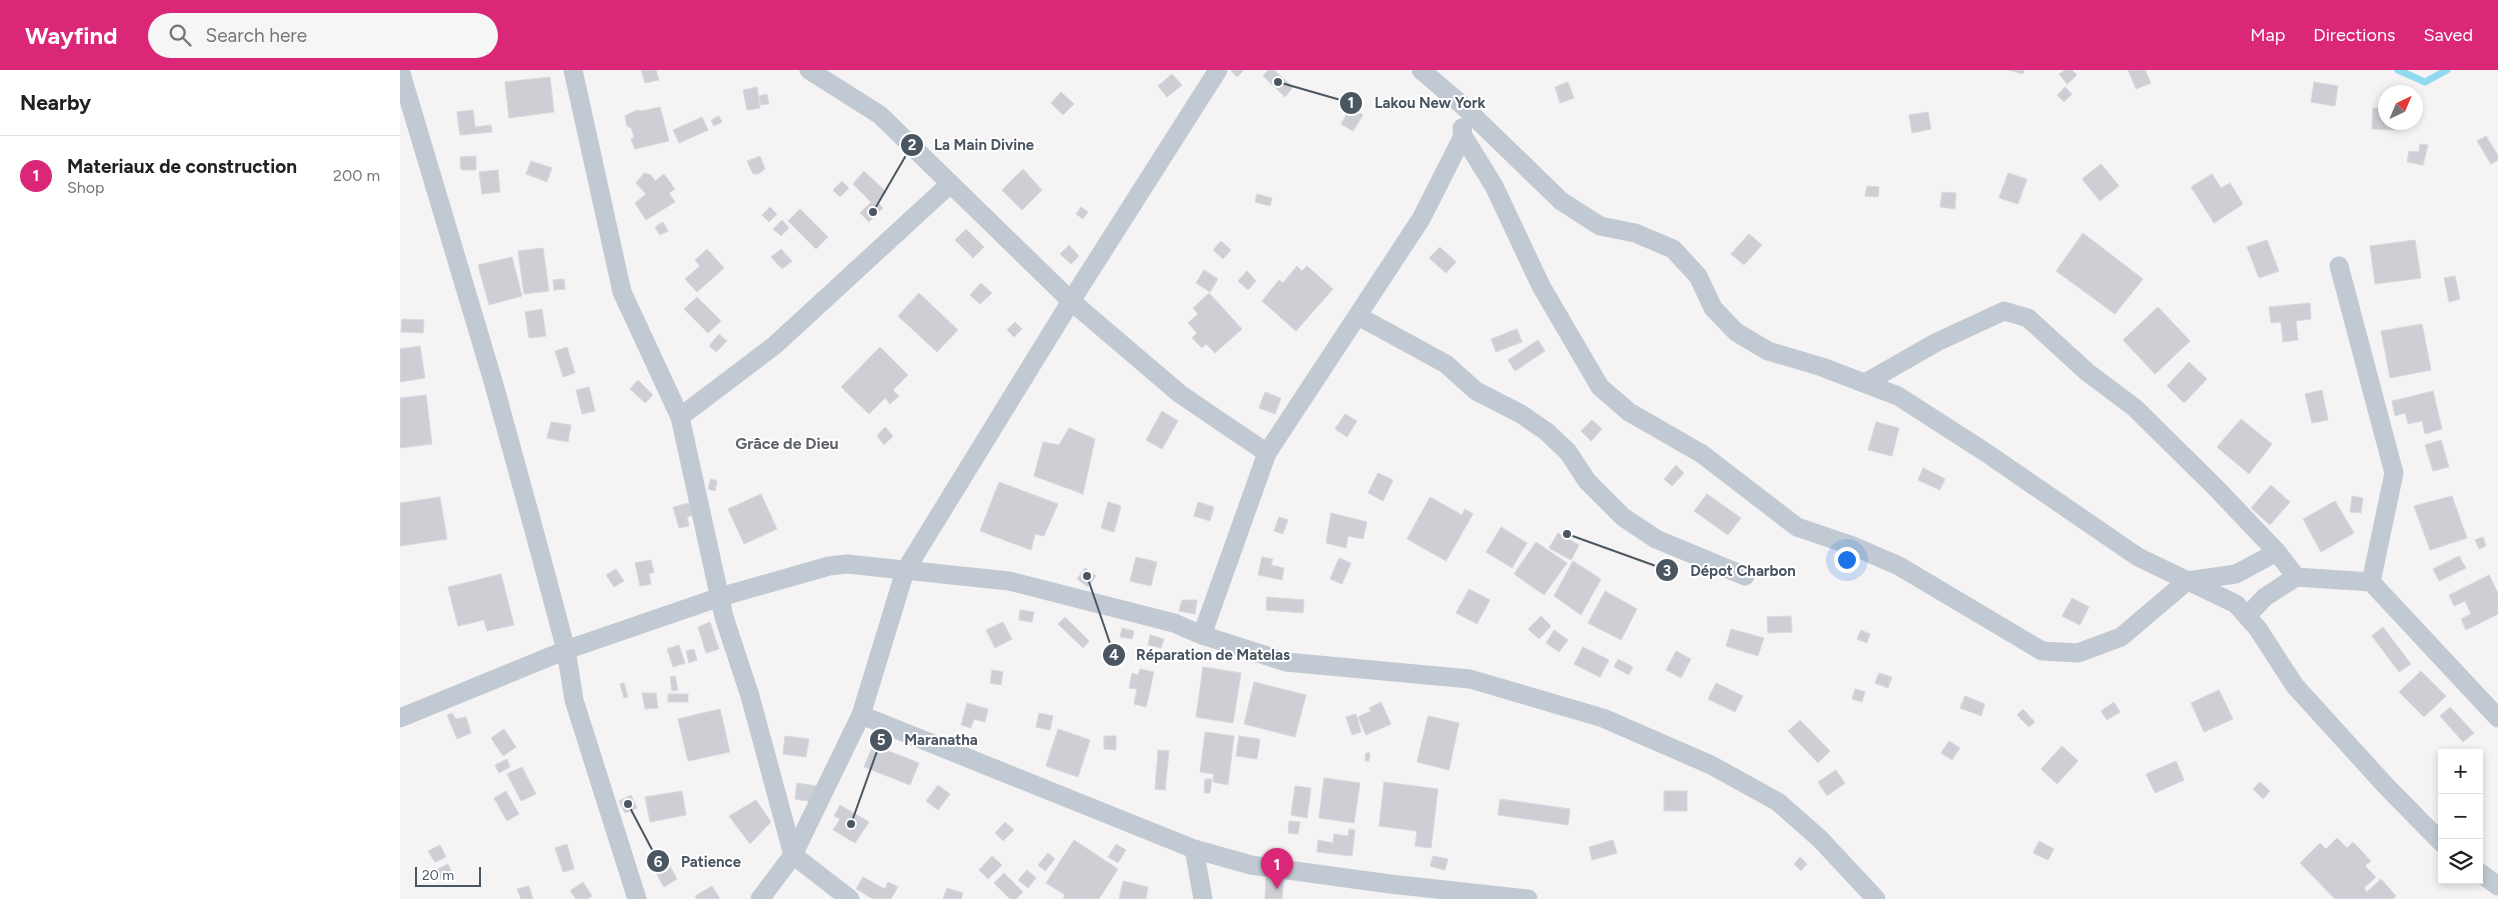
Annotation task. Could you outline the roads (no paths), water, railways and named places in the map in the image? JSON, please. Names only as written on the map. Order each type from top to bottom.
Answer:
[{"type":"street","points":[[400,70],[493,381],[566,650],[574,700],[637,899]]},
{"type":"street","points":[[573,70],[622,292],[680,418],[724,617],[750,696],[793,855],[850,899]]},
{"type":"street","points":[[809,70],[880,115],[1071,301],[1180,394],[1267,453]]},
{"type":"street","points":[[760,899],[793,855],[861,715],[905,571],[1071,301],[1218,70]]},
{"type":"street","points":[[1421,70],[1461,104],[1561,201],[1600,226],[1635,234],[1673,249],[1698,276],[1713,308],[1736,332],[1768,351],[1822,367],[1898,396],[1985,452],[2138,557],[2236,604],[2247,616],[2295,686],[2386,786],[2438,839]]},
{"type":"street","points":[[1202,635],[1267,453],[1421,219],[1462,136],[1461,104]]},
{"type":"street","points":[[1462,136],[1494,186],[1541,286],[1600,387],[1629,412],[1702,454],[1797,527],[1853,546],[1899,566],[2042,651],[2078,654],[2121,637],[2187,580],[2236,574],[2277,552]]},
{"type":"street","points":[[680,418],[775,345],[950,184]]},
{"type":"street","points":[[2339,266],[2394,473],[2371,582]]},
{"type":"street","points":[[1865,383],[1937,342],[2004,311],[2028,318],[2087,372],[2136,408],[2277,552],[2296,577]]},
{"type":"street","points":[[1358,316],[1446,364],[1476,391],[1521,414],[1546,432],[1568,452],[1587,481],[1623,517],[1656,539],[1745,576]]},
{"type":"street","points":[[400,718],[566,650],[720,597],[829,566],[847,564],[1009,581],[1174,623],[1202,635],[1286,662],[1470,680],[1603,718],[1711,765],[1778,802],[1820,839],[1876,899]]},
{"type":"street","points":[[2247,616],[2265,597],[2296,577],[2371,582],[2498,718]]},
{"type":"street","points":[[861,715],[1194,849],[1251,865],[1390,884],[1528,899]]},
{"type":"street","points":[[1194,849],[1203,899]]},
{"type":"street","points":[[2483,875],[2498,886]]},
{"type":"waterway","points":[[2398,70],[2425,82],[2447,70]]},
{"type":"place","name":"Lakou New York","points":[[1278,82]]},
{"type":"place","name":"La Main Divine","points":[[873,212]]},
{"type":"place","name":"Dépot Charbon","points":[[1567,534]]},
{"type":"place","name":"Réparation de Matelas","points":[[1087,576]]},
{"type":"place","name":"Patience","points":[[628,804]]},
{"type":"place","name":"Maranatha","points":[[851,824]]},
{"type":"place","name":"Materiaux de construction","points":[[1277,889]]},
{"type":"district","name":"Grâce de Dieu","points":[[787,443]]}]
